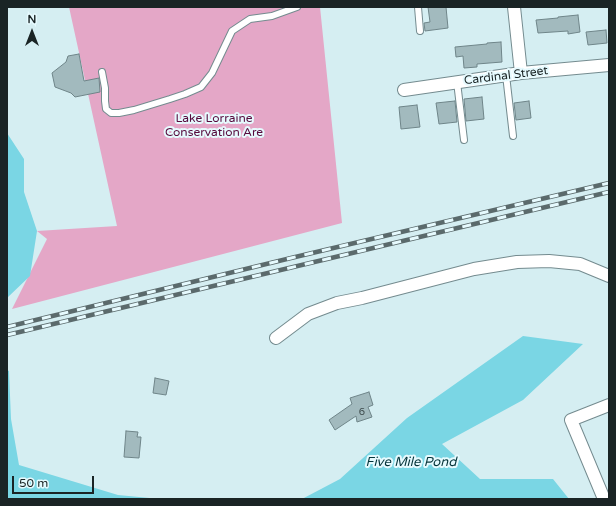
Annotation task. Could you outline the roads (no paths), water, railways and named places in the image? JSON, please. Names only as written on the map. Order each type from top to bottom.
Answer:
[{"type":"street","points":[[514,7],[521,73]]},
{"type":"street","name":"Cardinal Street","points":[[404,90],[521,73],[609,65]]},
{"type":"street","points":[[276,338],[308,314],[337,303],[474,269],[518,262],[549,261],[580,264],[609,276]]},
{"type":"street","points":[[604,499],[571,420],[609,405]]},
{"type":"lane","points":[[102,72],[105,88],[106,109],[110,113],[134,110],[170,100],[201,87],[212,73],[232,31],[250,19],[272,16],[297,7]]},
{"type":"lane","points":[[418,7],[420,31]]},
{"type":"lane","points":[[506,75],[513,136]]},
{"type":"lane","points":[[457,82],[464,140]]},
{"type":"water","points":[[7,133],[24,159],[24,192],[37,231],[30,276],[7,298]]},
{"type":"water","name":"Five Mile Pond","points":[[523,336],[583,344],[523,400],[442,444],[480,479],[553,479],[569,499],[302,499],[340,479],[407,418]]},
{"type":"water","points":[[7,370],[9,371],[11,419],[19,465],[118,495],[160,499],[7,499]]},
{"type":"railway","points":[[7,327],[609,183]]},
{"type":"railway","points":[[7,335],[609,192]]},
{"type":"park label","name":"Lake Lorraine Conservation Are","points":[[214,126]]}]
